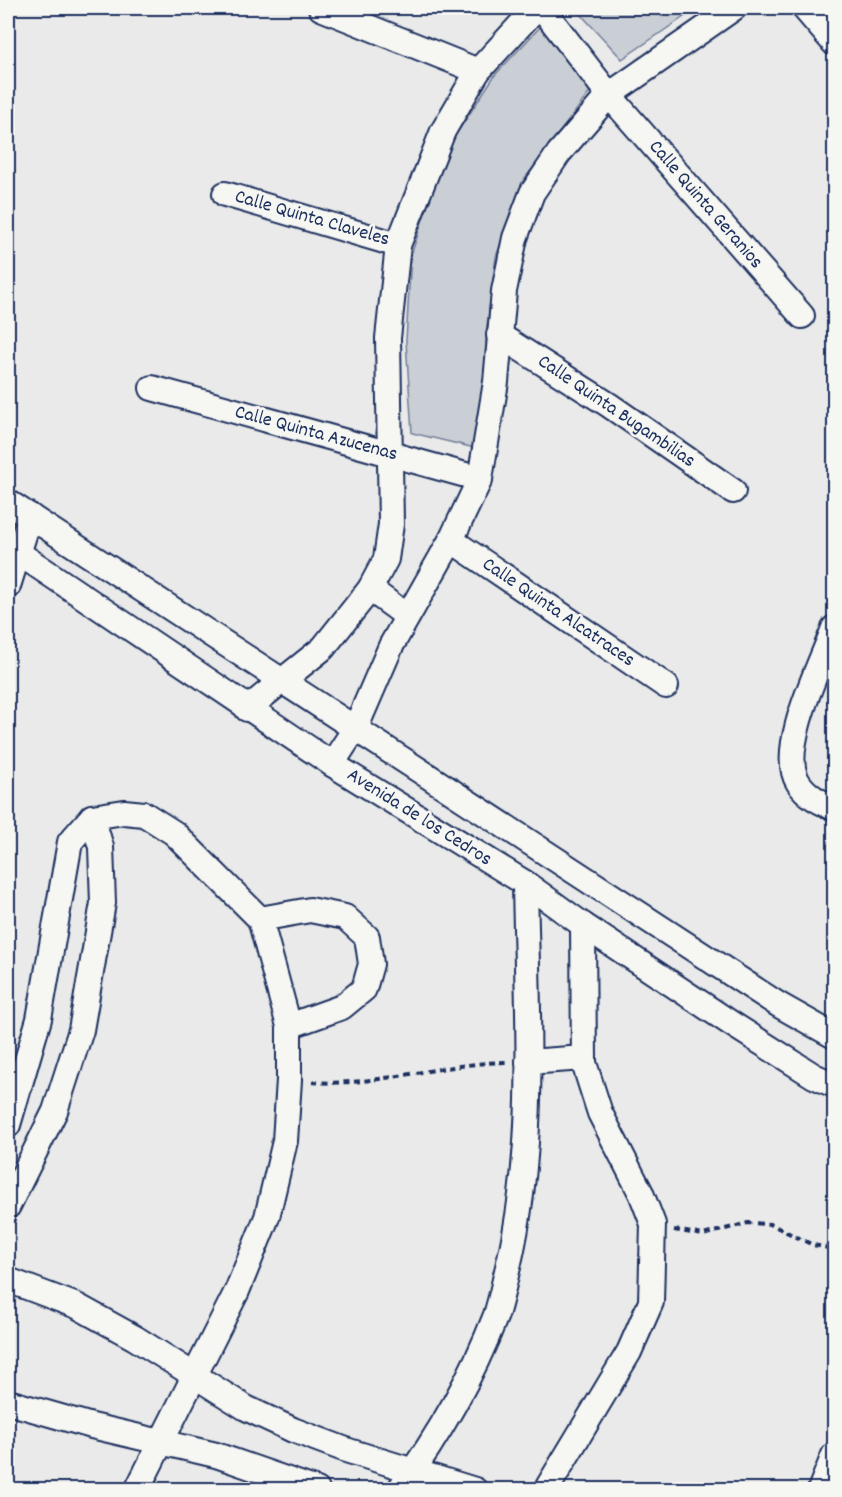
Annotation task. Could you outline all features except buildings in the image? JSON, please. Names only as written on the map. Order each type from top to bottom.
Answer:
[{"type":"street","points":[[321,8],[478,72]]},
{"type":"street","points":[[247,709],[323,648],[370,590],[386,559],[391,524],[388,338],[398,245],[443,130],[478,72],[536,8]]},
{"type":"street","name":"Calle Quinta Geranios","points":[[542,8],[609,95],[802,316]]},
{"type":"street","points":[[332,764],[356,727],[407,616],[451,540],[480,478],[494,401],[504,291],[515,238],[532,194],[559,153],[609,95],[734,8]]},
{"type":"street","points":[[804,8],[834,43]]},
{"type":"street","name":"Calle Quinta Claveles","points":[[225,194],[398,245]]},
{"type":"street","name":"Calle Quinta Bugambilias","points":[[500,335],[609,405],[733,491]]},
{"type":"street","name":"Calle Quinta Azucenas","points":[[152,388],[480,478]]},
{"type":"street","name":"Avenida de los Cedros","points":[[8,502],[779,1005],[834,1036]]},
{"type":"street","points":[[8,586],[12,550],[30,516]]},
{"type":"street","name":"Calle Quinta Alcatraces","points":[[451,540],[666,686]]},
{"type":"street","name":"Avenida de los Cedros","points":[[12,550],[247,709],[525,883],[583,925],[769,1047],[834,1085]]},
{"type":"street","points":[[370,590],[407,616]]},
{"type":"street","points":[[834,628],[801,716],[792,757],[797,781],[816,801],[834,808]]},
{"type":"street","points":[[8,1125],[39,1019],[70,842],[92,817],[124,812],[144,814],[174,833],[260,919],[289,1026],[289,1080],[285,1141],[267,1217],[237,1291],[137,1490]]},
{"type":"street","points":[[8,1206],[55,1111],[81,1030],[103,903],[101,847],[92,817]]},
{"type":"street","points":[[399,1490],[414,1470],[460,1394],[496,1314],[518,1223],[526,1152],[528,1062],[525,883]]},
{"type":"street","points":[[260,919],[310,910],[345,917],[367,938],[371,964],[364,989],[342,1007],[289,1026]]},
{"type":"street","points":[[546,1490],[624,1361],[651,1302],[653,1224],[641,1193],[600,1113],[584,1058],[583,925]]},
{"type":"street","points":[[528,1062],[584,1058]]},
{"type":"street","points":[[8,1280],[76,1306],[195,1374],[246,1408],[293,1430],[350,1451],[475,1490]]},
{"type":"street","points":[[8,1402],[92,1426],[162,1440],[317,1490]]},
{"type":"street","points":[[820,1490],[834,1455]]},
{"type":"path","points":[[289,1080],[324,1083],[365,1080],[484,1062],[528,1062]]},
{"type":"path","points":[[653,1224],[703,1235],[748,1223],[770,1224],[806,1242],[834,1249]]},
{"type":"shaded area","points":[[575,8],[697,8],[622,59]]},
{"type":"shaded area","points":[[542,25],[590,92],[522,182],[496,257],[487,325],[483,398],[475,448],[412,433],[406,341],[411,255],[447,148],[495,75]]}]
